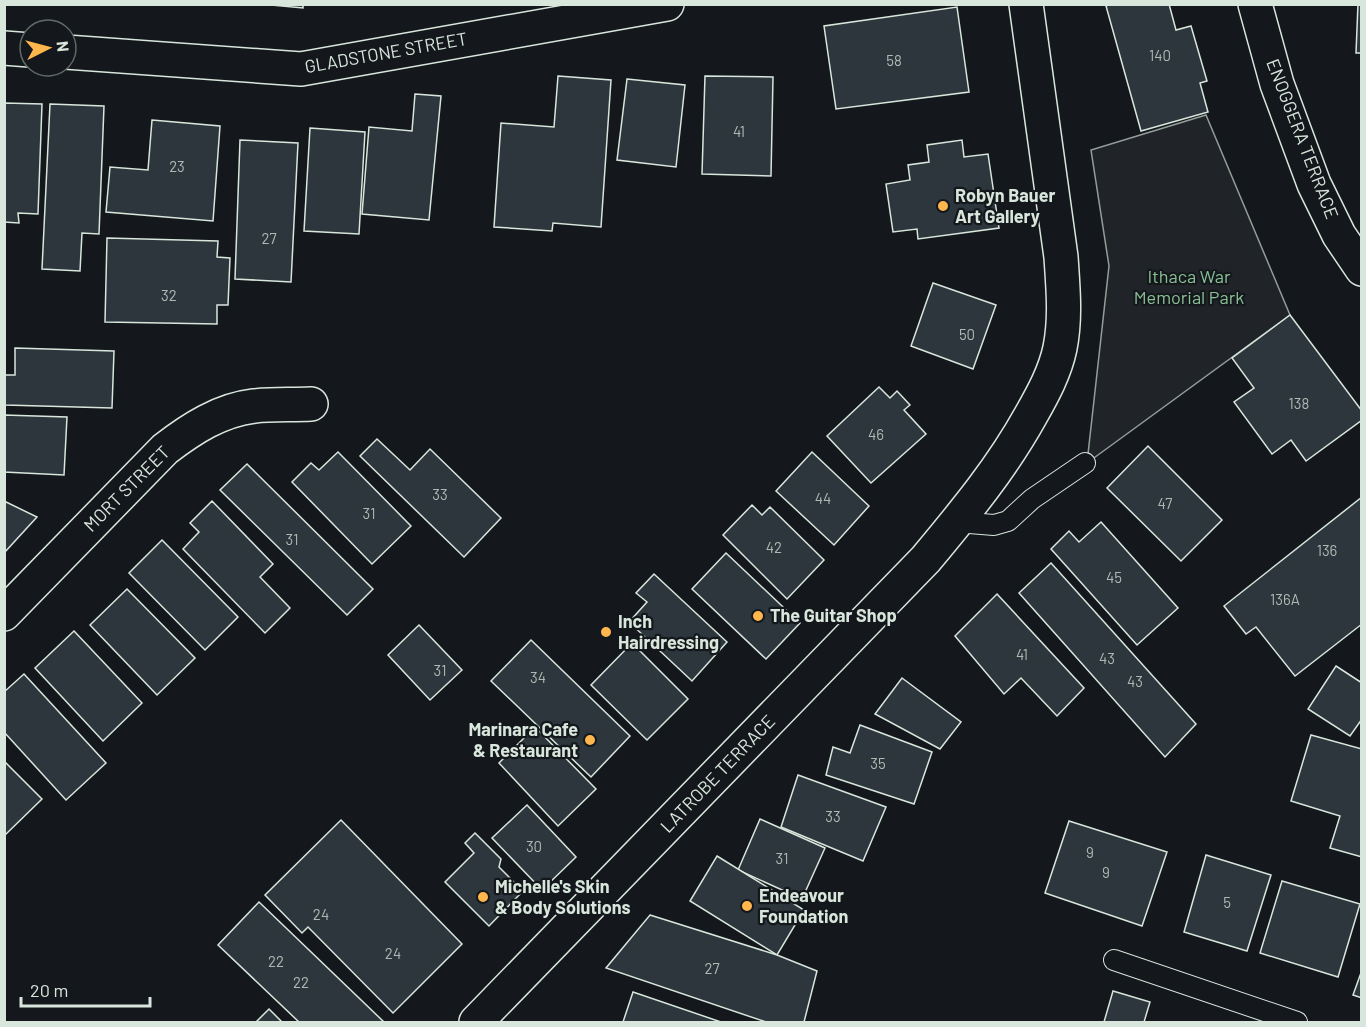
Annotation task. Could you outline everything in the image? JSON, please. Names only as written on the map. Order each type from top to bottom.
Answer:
[{"type":"main road","name":"GLADSTONE STREET","points":[[78,53],[301,69],[667,4]]},
{"type":"main road","name":"LATROBE TERRACE","points":[[476,1023],[894,592],[957,522],[989,482],[1015,443],[1041,397],[1060,349],[1064,295],[1061,257],[1026,4]]},
{"type":"main road","name":"ENOGGERA TERRACE","points":[[1255,4],[1278,84],[1314,184],[1339,235],[1362,269]]},
{"type":"main road","name":"MORT STREET","points":[[4,614],[165,449],[182,436],[210,419],[243,408],[311,404]]},
{"type":"lane","points":[[957,522],[994,525],[1008,520],[1032,499],[1085,463]]},
{"type":"lane","points":[[1114,960],[1297,1023]]},
{"type":"green space","name":"Ithaca War Memorial Park","points":[[1206,115],[1290,315],[1087,463],[1109,266],[1091,150]]},
{"type":"building","points":[[260,4],[303,4],[303,8]]},
{"type":"building","points":[[1111,4],[1169,4],[1176,30],[1191,26],[1207,81],[1200,83],[1208,112],[1141,131],[1106,6]]},
{"type":"building","points":[[1358,4],[1362,4],[1362,53],[1356,53]]},
{"type":"building","points":[[957,7],[969,92],[836,109],[824,26]]},
{"type":"building","points":[[558,76],[611,80],[601,227],[553,223],[552,231],[494,227],[501,123],[554,127]]},
{"type":"building","points":[[705,76],[773,77],[771,176],[702,174]]},
{"type":"building","points":[[627,79],[685,85],[676,167],[617,160]]},
{"type":"building","points":[[415,94],[441,96],[429,220],[362,214],[369,127],[412,131]]},
{"type":"building","points":[[4,103],[42,104],[38,214],[18,213],[19,223],[4,222]]},
{"type":"building","points":[[50,104],[104,106],[99,234],[82,233],[80,271],[42,269]]},
{"type":"building","points":[[152,120],[220,126],[213,221],[106,212],[110,167],[148,170]]},
{"type":"building","points":[[310,128],[365,132],[359,234],[304,231]]},
{"type":"building","points":[[240,140],[298,143],[291,282],[235,279]]},
{"type":"building","name":"Robyn Bauer Art Gallery","points":[[962,140],[964,157],[988,154],[999,228],[918,239],[917,229],[893,232],[886,184],[910,180],[908,165],[929,162],[927,145]]},
{"type":"building","points":[[107,238],[218,241],[217,257],[230,258],[228,305],[217,305],[217,324],[105,322]]},
{"type":"building","points":[[933,283],[996,305],[973,369],[911,346]]},
{"type":"building","points":[[1290,315],[1362,411],[1362,420],[1306,461],[1291,440],[1272,454],[1234,402],[1254,388],[1232,358]]},
{"type":"building","points":[[15,348],[114,351],[112,408],[5,405],[5,375],[15,375]]},
{"type":"building","points":[[879,387],[890,398],[897,391],[910,405],[904,410],[926,434],[871,483],[827,436]]},
{"type":"building","points":[[4,415],[67,417],[64,475],[4,472]]},
{"type":"building","points":[[377,439],[410,470],[430,449],[501,518],[464,557],[360,456]]},
{"type":"building","points":[[1148,446],[1222,520],[1181,561],[1107,488]]},
{"type":"building","points":[[338,452],[411,526],[372,564],[292,482],[311,463],[319,470]]},
{"type":"building","points":[[812,452],[869,506],[834,545],[776,491]]},
{"type":"building","points":[[247,464],[373,589],[347,615],[220,490]]},
{"type":"building","points":[[1362,497],[1362,624],[1295,676],[1256,627],[1246,634],[1224,606]]},
{"type":"building","points":[[4,501],[37,517],[4,553]]},
{"type":"building","points":[[212,501],[273,564],[260,577],[290,608],[265,633],[183,549],[199,532],[190,523]]},
{"type":"building","points":[[752,505],[762,515],[770,507],[824,560],[787,599],[723,535]]},
{"type":"building","points":[[1101,522],[1178,608],[1137,645],[1051,549],[1069,531],[1079,542]]},
{"type":"building","points":[[162,540],[238,617],[205,650],[129,573]]},
{"type":"building","points":[[726,553],[800,623],[766,659],[692,589]]},
{"type":"building","points":[[1051,563],[1196,724],[1165,757],[1019,593]]},
{"type":"building","points":[[654,574],[727,642],[692,681],[629,622],[647,602],[636,593]]},
{"type":"building","points":[[127,589],[195,658],[157,695],[90,625]]},
{"type":"building","points":[[997,594],[1084,688],[1057,716],[1021,678],[1004,694],[955,636]]},
{"type":"building","points":[[419,625],[462,670],[430,700],[388,655]]},
{"type":"building","points":[[74,631],[142,703],[103,741],[35,668]]},
{"type":"building","points":[[531,640],[630,736],[591,777],[491,681]]},
{"type":"building","points":[[632,643],[688,699],[647,740],[591,685]]},
{"type":"building","points":[[1336,666],[1362,683],[1362,719],[1350,736],[1308,709]]},
{"type":"building","points":[[24,674],[106,763],[66,800],[4,732],[4,692]]},
{"type":"building","points":[[902,678],[961,722],[940,749],[875,714]]},
{"type":"building","points":[[860,725],[932,752],[914,804],[826,775],[833,747],[850,753]]},
{"type":"building","points":[[535,727],[596,789],[558,826],[499,763]]},
{"type":"building","points":[[1311,735],[1362,749],[1362,857],[1330,848],[1340,816],[1291,801]]},
{"type":"building","points":[[4,761],[42,799],[4,836]]},
{"type":"building","points":[[798,775],[886,807],[863,861],[781,827]]},
{"type":"building","points":[[527,805],[576,857],[542,890],[492,838]]},
{"type":"building","points":[[760,819],[825,848],[802,899],[738,870]]},
{"type":"building","points":[[341,820],[462,944],[393,1013],[308,927],[302,933],[265,895]]},
{"type":"building","points":[[1069,821],[1167,852],[1142,926],[1045,893]]},
{"type":"building","points":[[475,833],[501,859],[499,867],[523,891],[489,926],[445,882],[474,853],[465,843]]},
{"type":"building","points":[[1206,855],[1271,875],[1247,951],[1184,932]]},
{"type":"building","name":"Endeavour Foundation","points":[[717,856],[804,910],[777,955],[690,901]]},
{"type":"building","points":[[1282,881],[1360,904],[1338,977],[1260,953]]},
{"type":"building","points":[[259,902],[384,1022],[299,1022],[218,945]]},
{"type":"building","points":[[650,915],[777,955],[817,971],[804,1022],[766,1022],[606,968]]},
{"type":"building","points":[[1362,970],[1362,998],[1353,995]]},
{"type":"building","points":[[1113,991],[1150,1002],[1144,1022],[1104,1022]]},
{"type":"building","points":[[633,992],[721,1022],[623,1022]]},
{"type":"building","points":[[269,1009],[282,1022],[256,1022]]},
{"type":"place","name":"Robyn Bauer Art Gallery","points":[[943,206]]},
{"type":"place","name":"The Guitar Shop","points":[[758,616]]},
{"type":"place","name":"Inch Hairdressing","points":[[606,632]]},
{"type":"place","name":"Marinara Cafe & Restaurant","points":[[590,740]]},
{"type":"place","name":"Michelle's Skin & Body Solutions","points":[[483,897]]},
{"type":"place","name":"Endeavour Foundation","points":[[747,906]]}]
